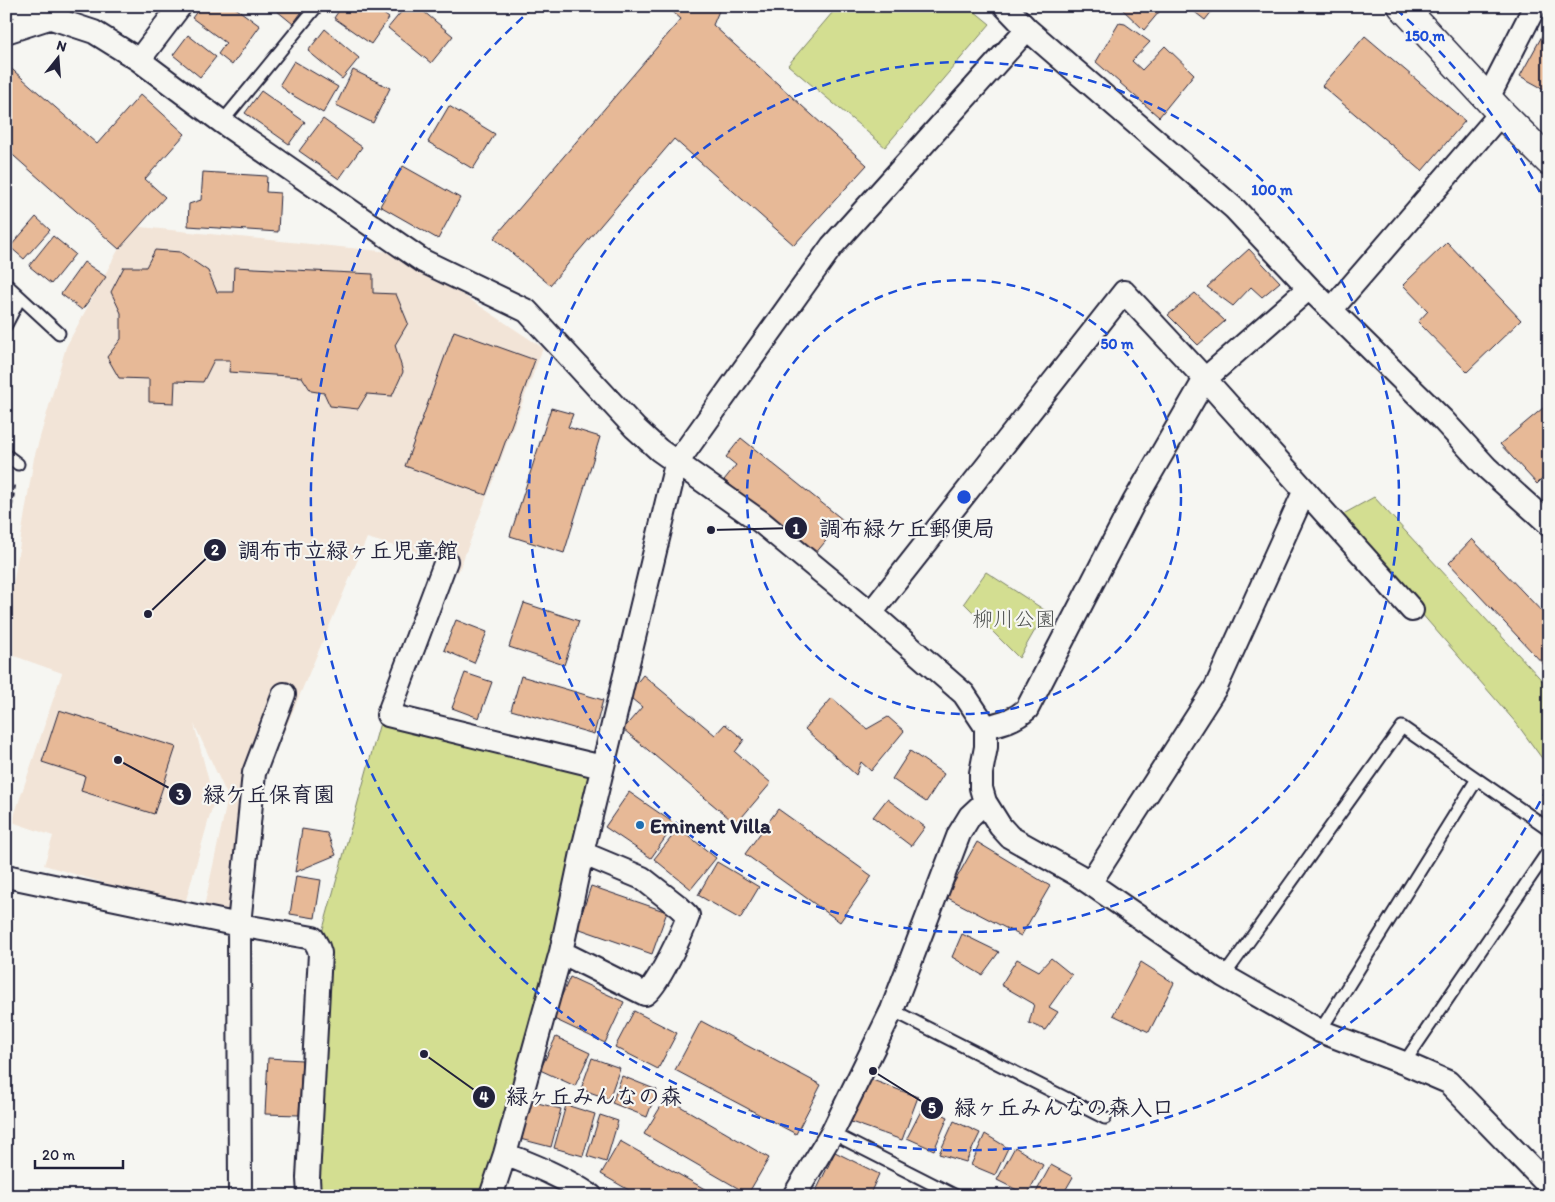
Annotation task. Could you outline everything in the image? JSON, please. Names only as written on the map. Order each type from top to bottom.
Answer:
[{"type":"main road","points":[[1402,6],[1549,161]]},
{"type":"street","points":[[15,6],[53,12],[94,32],[139,60],[222,122],[423,261],[527,311],[635,428],[676,464],[761,522],[871,612],[964,694],[986,726],[986,747],[981,774],[984,802],[1010,837],[1078,875],[1224,976],[1320,1031],[1448,1082],[1549,1186]]},
{"type":"street","points":[[139,60],[180,6]]},
{"type":"street","points":[[1005,6],[1027,29],[1235,209],[1309,288],[1442,419],[1487,468],[1549,524]]},
{"type":"street","points":[[1331,310],[1495,106],[1535,6]]},
{"type":"street","points":[[6,32],[53,12]]},
{"type":"street","points":[[491,1196],[561,952],[602,767],[676,464],[832,246],[1027,29]]},
{"type":"street","points":[[986,726],[1008,721],[1027,709],[1134,502],[1205,379],[1309,288]]},
{"type":"street","points":[[871,612],[1124,292],[1205,379],[1412,610]]},
{"type":"street","points":[[1090,883],[1216,687],[1305,490]]},
{"type":"street","points":[[446,562],[388,715],[602,767]]},
{"type":"street","points":[[240,1196],[239,925],[254,773],[284,694]]},
{"type":"street","points":[[794,1196],[832,1133],[892,1010],[959,834],[970,816],[984,802]]},
{"type":"street","points":[[561,952],[646,994],[660,974],[688,916],[642,878],[582,853]]},
{"type":"street","points":[[7,877],[239,925],[313,938],[320,953],[308,1178],[309,1196]]},
{"type":"street","points":[[504,1154],[538,1167],[573,1184],[591,1196]]},
{"type":"lane","points":[[222,122],[317,6]]},
{"type":"lane","points":[[6,284],[59,332]]},
{"type":"lane","points":[[6,325],[20,298]]},
{"type":"lane","points":[[6,455],[18,464]]},
{"type":"lane","points":[[1224,976],[1402,726],[1549,829]]},
{"type":"lane","points":[[1320,1031],[1477,779]]},
{"type":"lane","points":[[1404,1063],[1549,850]]},
{"type":"lane","points":[[892,1010],[1105,1118]]},
{"type":"lane","points":[[832,1133],[956,1196]]},
{"type":"path","points":[[6,545],[18,464]]},
{"type":"shaded area","points":[[131,226],[400,253],[543,348],[458,573],[446,561],[367,538],[265,776],[249,917],[204,907],[228,797],[194,724],[214,801],[184,907],[44,865],[53,836],[12,822],[62,673],[6,653],[6,628],[34,458],[66,347]]},
{"type":"green space","points":[[838,6],[968,6],[990,24],[885,147],[788,65]]},
{"type":"green space","points":[[1374,497],[1549,688],[1549,768],[1517,724],[1338,517]]},
{"type":"green space","name":"柳川公園","points":[[986,572],[1046,611],[1019,658],[964,603]]},
{"type":"green space","points":[[381,719],[602,767],[491,1196],[309,1196],[318,947]]},
{"type":"building","points":[[201,6],[233,6],[260,26],[232,65],[218,54],[226,43],[192,18]]},
{"type":"building","points":[[271,6],[306,6],[293,24]]},
{"type":"building","points":[[342,6],[373,6],[389,18],[371,44],[334,18]]},
{"type":"building","points":[[406,6],[417,6],[453,36],[431,63],[388,28]]},
{"type":"building","points":[[666,6],[721,6],[713,25],[867,165],[794,245],[674,139],[550,285],[494,238],[681,19]]},
{"type":"building","points":[[1121,6],[1164,6],[1144,30]]},
{"type":"building","points":[[1187,6],[1216,6],[1205,20]]},
{"type":"building","points":[[1119,23],[1125,24],[1150,42],[1132,61],[1142,70],[1165,46],[1194,74],[1159,117],[1096,62]]},
{"type":"building","points":[[325,29],[359,58],[342,79],[308,51]]},
{"type":"building","points":[[188,35],[216,57],[200,77],[173,55]]},
{"type":"building","points":[[1365,36],[1465,121],[1422,171],[1322,86]]},
{"type":"building","points":[[1542,36],[1549,40],[1549,92],[1520,76]]},
{"type":"building","points":[[294,61],[338,87],[323,113],[287,92],[280,84]]},
{"type":"building","points":[[6,64],[97,144],[141,94],[185,134],[145,179],[165,197],[119,249],[6,149]]},
{"type":"building","points":[[353,70],[390,88],[373,123],[336,105]]},
{"type":"building","points":[[261,91],[305,122],[289,144],[245,113]]},
{"type":"building","points":[[449,106],[495,134],[473,169],[428,142]]},
{"type":"building","points":[[323,119],[362,147],[339,179],[299,151]]},
{"type":"building","points":[[403,166],[460,198],[438,239],[380,206]]},
{"type":"building","points":[[203,172],[267,176],[266,192],[280,193],[278,232],[188,226],[189,204],[201,200]]},
{"type":"building","points":[[36,217],[50,230],[24,259],[10,247]]},
{"type":"building","points":[[53,236],[75,254],[51,284],[29,266]]},
{"type":"building","points":[[1447,242],[1521,320],[1467,372],[1418,322],[1428,311],[1403,285]]},
{"type":"building","points":[[1249,249],[1280,282],[1262,297],[1251,287],[1233,306],[1207,287]]},
{"type":"building","points":[[155,250],[180,252],[208,271],[217,292],[233,292],[234,267],[373,274],[373,293],[396,294],[408,323],[395,345],[403,372],[392,396],[367,394],[358,409],[330,406],[324,393],[311,391],[302,377],[229,372],[230,360],[214,360],[203,382],[175,381],[174,403],[149,402],[149,379],[119,378],[107,357],[121,339],[121,313],[111,292],[124,267],[146,267]]},
{"type":"building","points":[[84,262],[106,277],[82,310],[61,294]]},
{"type":"building","points":[[1195,293],[1225,321],[1198,345],[1168,315]]},
{"type":"building","points":[[454,331],[535,360],[486,495],[405,466]]},
{"type":"building","points":[[1549,403],[1549,472],[1537,484],[1500,444]]},
{"type":"building","points":[[551,408],[573,414],[568,427],[600,437],[564,553],[510,536]]},
{"type":"building","points":[[741,438],[843,520],[815,554],[724,480],[736,465],[726,457]]},
{"type":"building","points":[[1472,539],[1549,619],[1547,668],[1449,563]]},
{"type":"building","points":[[524,603],[579,621],[564,665],[509,647]]},
{"type":"building","points":[[456,620],[487,632],[474,663],[444,650]]},
{"type":"building","points":[[465,673],[492,682],[479,718],[452,708]]},
{"type":"building","points":[[643,675],[715,735],[725,724],[744,740],[735,752],[771,783],[736,824],[623,729],[642,707],[627,695]]},
{"type":"building","points":[[521,676],[603,700],[594,734],[511,710]]},
{"type":"building","points":[[832,698],[867,729],[888,717],[904,731],[871,771],[861,762],[856,775],[805,729]]},
{"type":"building","points":[[59,710],[176,747],[154,814],[81,791],[85,776],[42,762]]},
{"type":"building","points":[[910,751],[944,774],[926,802],[892,779]]},
{"type":"building","name":"Eminent Villa","points":[[629,792],[675,824],[651,858],[605,827]]},
{"type":"building","points":[[887,799],[925,827],[911,846],[873,817]]},
{"type":"building","points":[[778,809],[872,876],[840,922],[745,854]]},
{"type":"building","points":[[679,828],[716,858],[691,889],[654,859]]},
{"type":"building","points":[[302,829],[327,833],[336,855],[295,872]]},
{"type":"building","points":[[977,842],[1050,886],[1021,936],[946,897]]},
{"type":"building","points":[[717,862],[759,887],[740,919],[698,895]]},
{"type":"building","points":[[296,876],[321,880],[315,918],[290,914]]},
{"type":"building","points":[[591,886],[667,912],[652,954],[577,928]]},
{"type":"building","points":[[962,934],[999,952],[982,975],[952,957]]},
{"type":"building","points":[[1051,958],[1072,975],[1049,1007],[1058,1012],[1045,1030],[1029,1023],[1034,1004],[1001,985],[1017,959],[1039,971]]},
{"type":"building","points":[[1141,962],[1174,983],[1149,1032],[1113,1015]]},
{"type":"building","points":[[570,977],[624,1002],[605,1043],[552,1018]]},
{"type":"building","points":[[634,1011],[677,1033],[658,1069],[615,1047]]},
{"type":"building","points":[[701,1021],[821,1085],[796,1134],[675,1070]]},
{"type":"building","points":[[556,1037],[590,1053],[575,1086],[540,1070]]},
{"type":"building","points":[[268,1058],[302,1060],[299,1115],[265,1114]]},
{"type":"building","points":[[592,1058],[620,1068],[609,1099],[581,1089]]},
{"type":"building","points":[[622,1076],[657,1090],[647,1117],[612,1103]]},
{"type":"building","points":[[867,1078],[918,1097],[902,1140],[851,1122]]},
{"type":"building","points":[[666,1098],[769,1158],[748,1194],[644,1134]]},
{"type":"building","points":[[530,1101],[561,1109],[551,1147],[520,1139]]},
{"type":"building","points":[[566,1105],[595,1114],[583,1156],[554,1148]]},
{"type":"building","points":[[924,1105],[948,1117],[934,1150],[907,1138]]},
{"type":"building","points":[[600,1115],[618,1121],[606,1162],[587,1156]]},
{"type":"building","points":[[954,1121],[980,1133],[966,1162],[939,1154]]},
{"type":"building","points":[[985,1134],[1008,1148],[995,1175],[971,1165]]},
{"type":"building","points":[[620,1141],[717,1196],[639,1196],[601,1174]]},
{"type":"building","points":[[1015,1147],[1043,1165],[1027,1195],[997,1180]]},
{"type":"building","points":[[835,1152],[879,1174],[869,1196],[814,1195]]},
{"type":"building","points":[[1051,1165],[1073,1177],[1062,1196],[1034,1196]]},
{"type":"place","name":"調布緑ケ丘郵便局","points":[[711,530]]},
{"type":"place","name":"調布市立緑ヶ丘児童館","points":[[148,614]]},
{"type":"place","name":"緑ケ丘保育園","points":[[118,760]]},
{"type":"place","name":"Eminent Villa","points":[[640,825]]},
{"type":"place","name":"緑ヶ丘みんなの森","points":[[424,1054]]},
{"type":"place","name":"緑ヶ丘みんなの森入口","points":[[873,1071]]}]
